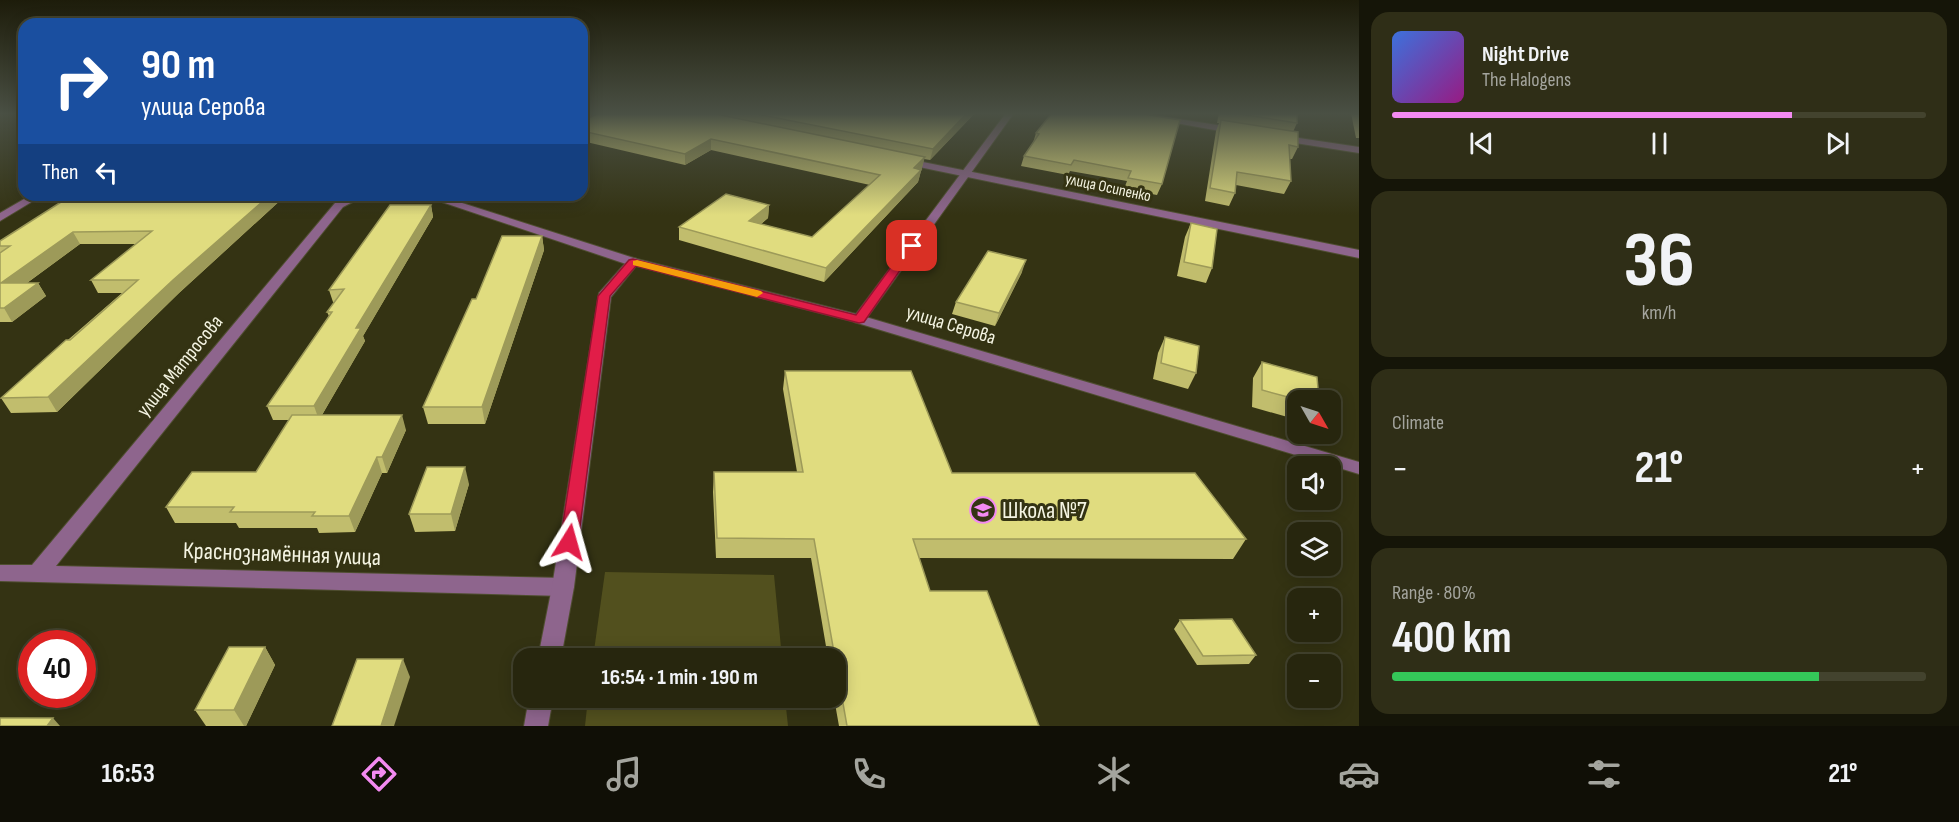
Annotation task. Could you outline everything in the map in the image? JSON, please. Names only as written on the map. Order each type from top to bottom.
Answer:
[{"type":"street","points":[[859,319],[985,147]]},
{"type":"street","points":[[1339,147],[1359,150]]},
{"type":"street","name":"улица Осипенко","points":[[895,159],[1359,254]]},
{"type":"street","points":[[0,218],[28,201]]},
{"type":"street","name":"улица Матросова","points":[[39,572],[339,205],[348,201]]},
{"type":"street","name":"улица Серова","points":[[445,201],[633,262],[859,319],[1359,468]]},
{"type":"street","points":[[551,648],[563,587],[604,296],[633,262]]},
{"type":"street","name":"Краснознамённая улица","points":[[0,573],[39,572],[563,587]]},
{"type":"street","points":[[536,726],[539,708]]},
{"type":"shaded area","points":[[605,572],[774,575],[781,648],[594,648]]},
{"type":"shaded area","points":[[587,708],[786,708],[788,726],[585,726]]},
{"type":"building","points":[[653,147],[697,147],[685,154]]},
{"type":"building","points":[[748,147],[876,147],[925,157],[914,168],[921,170],[826,268],[679,227],[726,194],[769,205],[749,221],[812,237],[880,175]]},
{"type":"building","points":[[1030,147],[1172,147],[1162,184],[1128,178],[1131,171],[1074,160],[1071,165],[1024,156]]},
{"type":"building","points":[[1217,147],[1289,147],[1291,181],[1237,172],[1235,193],[1210,188]]},
{"type":"building","points":[[63,201],[263,201],[173,280],[48,397],[1,398],[138,280],[91,280],[152,231],[73,232],[1,283],[38,283],[4,308],[0,308],[0,253],[10,246],[0,246],[0,241]]},
{"type":"building","points":[[390,205],[431,205],[356,328],[361,328],[314,406],[267,406],[332,312],[327,312],[344,289],[329,290]]},
{"type":"building","points":[[1191,223],[1217,229],[1212,268],[1184,262]]},
{"type":"building","points":[[502,236],[542,236],[482,407],[423,407],[472,299],[476,299]]},
{"type":"building","points":[[988,251],[1026,260],[999,313],[956,302]]},
{"type":"building","points":[[1165,337],[1199,346],[1196,373],[1161,363]]},
{"type":"building","points":[[1262,362],[1317,377],[1318,390],[1287,390],[1287,397],[1262,390]]},
{"type":"building","points":[[785,371],[911,371],[952,473],[1195,473],[1246,539],[913,539],[930,591],[987,591],[1039,726],[847,726],[844,708],[846,708],[846,648],[833,648],[814,539],[717,538],[714,472],[803,472]]},
{"type":"building","points":[[292,415],[402,415],[382,457],[377,457],[349,516],[312,516],[315,512],[230,512],[234,507],[166,507],[192,472],[256,472]]},
{"type":"building","points":[[427,467],[465,467],[451,514],[409,514]]},
{"type":"building","points":[[1232,619],[1256,655],[1203,656],[1180,620]]},
{"type":"building","points":[[229,647],[265,647],[234,710],[195,710]]},
{"type":"building","points":[[357,659],[403,659],[381,726],[332,726]]},
{"type":"building","points":[[0,718],[53,718],[47,726],[0,726]]},
{"type":"slow traffic","points":[[637,263],[757,293]]},
{"type":"place","name":"Школа №7","points":[[983,510]]},
{"type":"route","points":[[569,542],[604,296],[633,262],[859,319],[912,246]]}]
